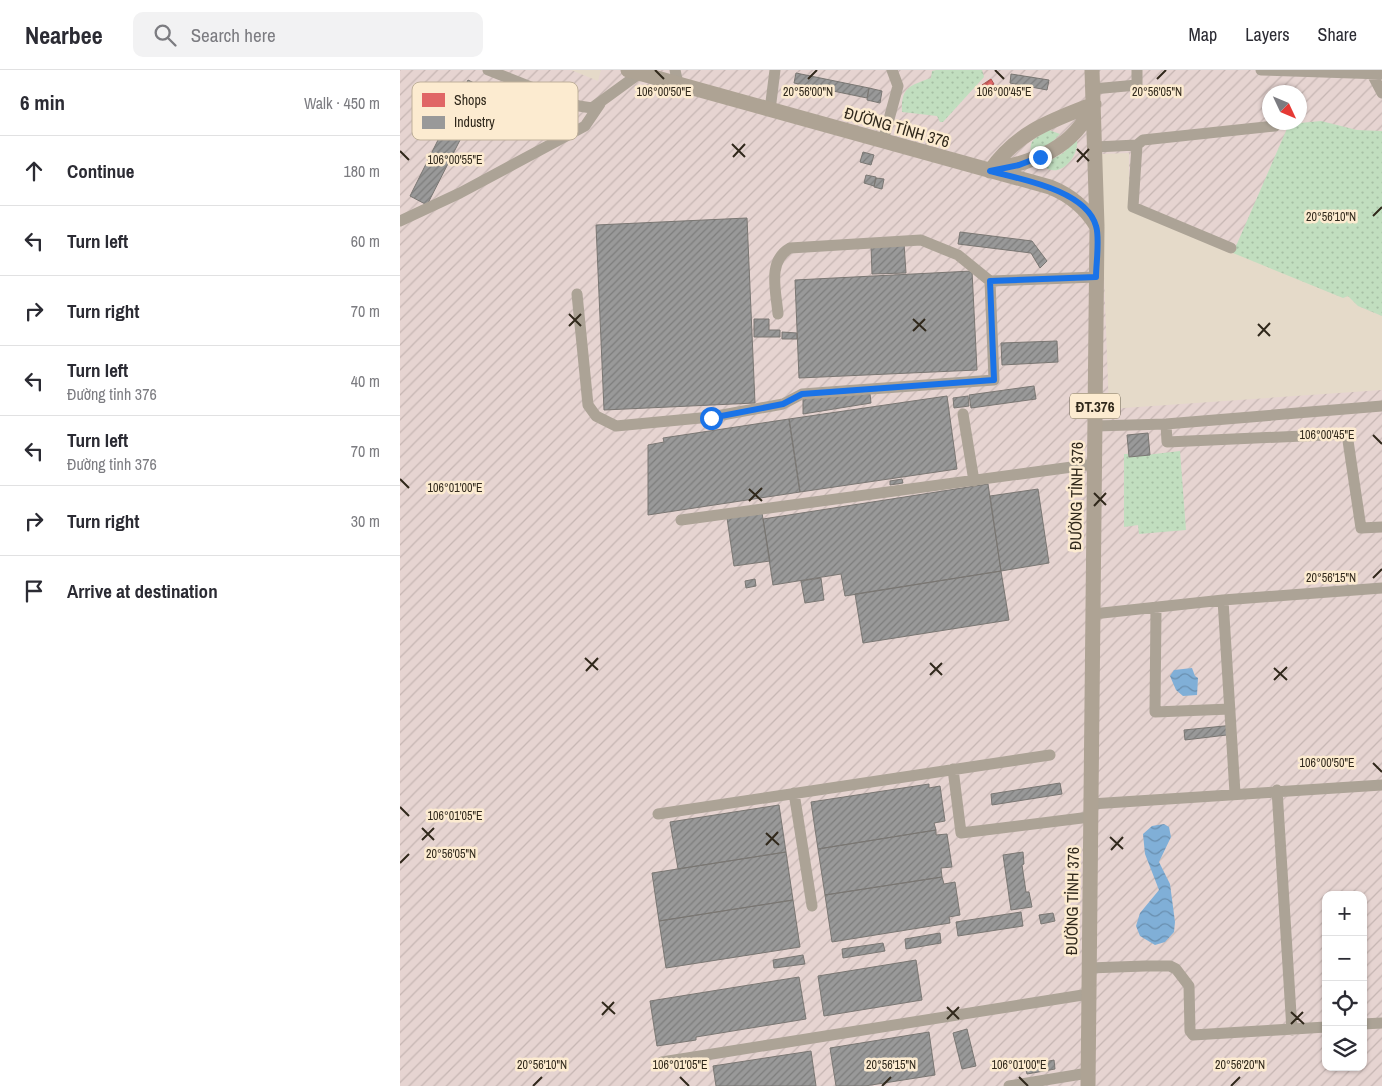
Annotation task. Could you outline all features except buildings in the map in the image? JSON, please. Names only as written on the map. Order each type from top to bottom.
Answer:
[{"type":"main road","points":[[1092,70],[1097,227]]},
{"type":"main road","name":"ĐƯỜNG TỈNH 376","points":[[634,72],[677,77],[770,110],[1060,191],[1089,214],[1097,227],[1088,1079]]},
{"type":"main road","points":[[990,171],[1031,162],[1054,149],[1080,126],[1093,96]]},
{"type":"main road","points":[[990,171],[1002,153],[1017,140],[1062,116],[1093,96]]},
{"type":"street","points":[[488,70],[518,82]]},
{"type":"street","points":[[770,110],[775,70]]},
{"type":"street","points":[[883,142],[898,86],[892,70]]},
{"type":"street","points":[[1093,96],[1137,85],[1137,70]]},
{"type":"street","points":[[1261,70],[1377,74],[1382,93]]},
{"type":"street","points":[[578,130],[586,126],[600,104],[634,72]]},
{"type":"street","points":[[578,106],[592,108],[600,104]]},
{"type":"street","points":[[1232,248],[1132,207],[1137,146],[1143,140],[1262,127]]},
{"type":"street","points":[[400,221],[460,193],[560,140]]},
{"type":"street","points":[[1095,148],[1137,146]]},
{"type":"street","points":[[778,314],[775,265],[781,253],[790,248],[921,240],[958,255],[990,281],[1096,277]]},
{"type":"street","points":[[577,294],[588,405],[596,416],[616,426],[711,418],[783,404],[802,394],[994,380],[990,281]]},
{"type":"street","points":[[1095,426],[1166,424],[1382,406]]},
{"type":"street","points":[[963,414],[974,481]]},
{"type":"street","points":[[1166,424],[1167,442],[1347,434],[1361,528],[1382,527]]},
{"type":"street","points":[[681,520],[1094,464]]},
{"type":"street","points":[[1093,614],[1223,600],[1382,588]]},
{"type":"street","points":[[1223,600],[1235,793]]},
{"type":"street","points":[[1156,607],[1155,712],[1230,709]]},
{"type":"street","points":[[658,814],[1050,755]]},
{"type":"street","points":[[953,770],[961,833],[1091,811],[1235,793],[1382,785]]},
{"type":"street","points":[[1277,790],[1292,1030]]},
{"type":"street","points":[[794,793],[812,906]]},
{"type":"street","points":[[1089,968],[1170,966],[1176,969],[1189,986],[1190,1031],[1193,1035],[1322,1027]]},
{"type":"street","points":[[662,1062],[1089,994]]},
{"type":"street","points":[[1367,1024],[1382,1023]]},
{"type":"street","points":[[1008,1086],[1088,1079]]},
{"type":"shaded area","points":[[400,70],[571,70],[598,81],[601,70],[1382,70],[1382,316],[1358,306],[1348,296],[1343,298],[1129,208],[1129,153],[1102,154],[1101,196],[1109,409],[1382,390],[1382,1086],[400,1086]]},
{"type":"green space","points":[[982,70],[984,77],[943,122],[940,122],[937,116],[902,112],[905,92],[917,83],[931,78],[932,71]]},
{"type":"green space","points":[[1321,121],[1357,130],[1382,131],[1382,316],[1358,306],[1348,296],[1343,298],[1233,253],[1286,130],[1307,130],[1307,122]]},
{"type":"green space","points":[[1049,130],[1060,134],[1050,144],[1031,151],[1033,141]]},
{"type":"green space","points":[[1077,140],[1075,153],[1067,165],[1055,170],[1048,169],[1042,165],[1063,153]]},
{"type":"green space","points":[[1180,451],[1186,530],[1139,534],[1138,525],[1124,527],[1124,454],[1128,454],[1129,457]]},
{"type":"water","points":[[1192,668],[1195,676],[1198,678],[1197,695],[1183,696],[1176,690],[1170,676],[1174,670]]},
{"type":"water","points":[[1164,824],[1169,827],[1171,837],[1159,862],[1170,884],[1175,922],[1174,932],[1165,942],[1155,945],[1140,936],[1136,926],[1140,913],[1159,890],[1145,854],[1143,834],[1152,826]]},
{"type":"route","points":[[711,418],[783,404],[802,394],[994,380],[990,281],[1096,277],[1097,227],[1089,214],[1060,191],[990,171],[1031,162],[1040,157]]}]
